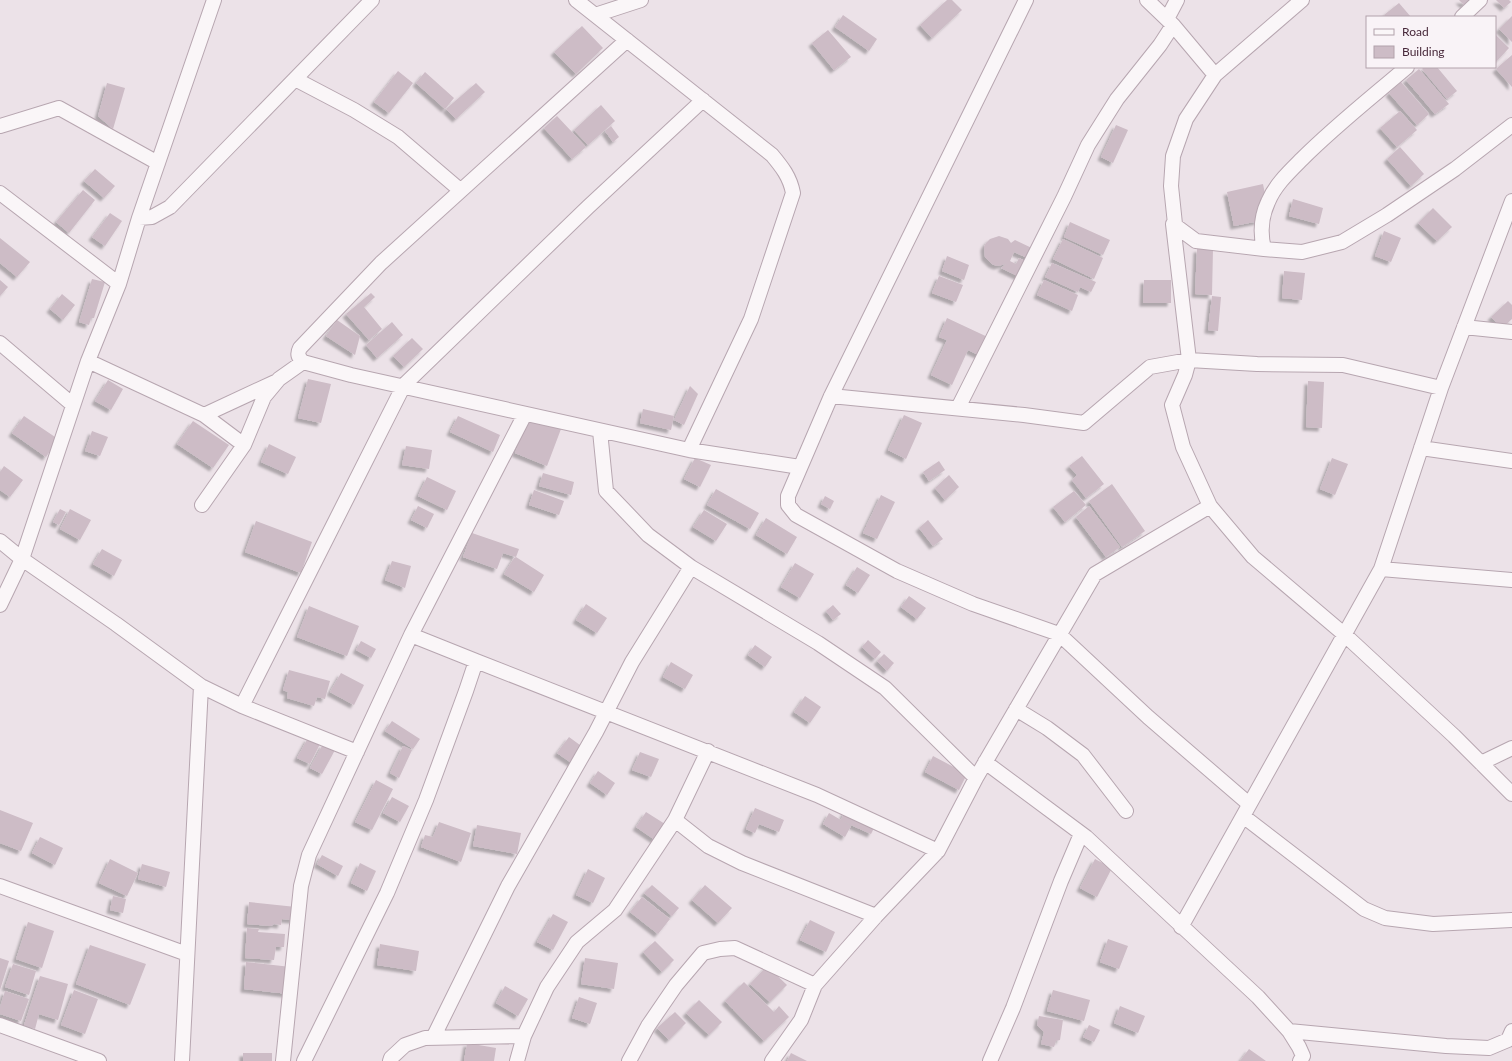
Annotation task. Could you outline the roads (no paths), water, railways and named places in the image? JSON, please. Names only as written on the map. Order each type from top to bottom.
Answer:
[{"type":"street","points":[[0,605],[22,559],[88,361],[119,284],[139,218],[214,0]]},
{"type":"street","points":[[139,218],[152,217],[170,207],[370,0]]},
{"type":"street","points":[[576,0],[772,155],[784,170],[790,182],[792,193],[751,319],[689,450]]},
{"type":"street","points":[[595,15],[641,0]]},
{"type":"street","points":[[1026,0],[831,396],[788,496],[788,505],[796,516],[897,571],[974,604],[1059,634],[1246,810],[1364,909],[1385,918],[1433,924],[1512,920]]},
{"type":"street","points":[[1147,0],[1170,22],[1214,75]]},
{"type":"street","points":[[958,408],[1064,197],[1088,145],[1117,99],[1160,45],[1170,22],[1177,0]]},
{"type":"street","points":[[1302,0],[1214,75],[1186,119],[1173,156],[1171,186],[1175,224],[1173,224],[1189,360],[1185,375],[1172,405],[1183,447],[1210,506],[1253,557],[1345,634],[1482,763],[1512,794]]},
{"type":"street","points":[[1463,16],[1480,0]]},
{"type":"street","points":[[626,40],[380,263],[300,348],[298,352],[299,358],[303,362],[351,375],[404,385],[600,431],[689,450],[800,467]]},
{"type":"street","points":[[1264,249],[1261,237],[1263,215],[1268,200],[1282,178],[1321,140],[1406,68]]},
{"type":"street","points":[[295,79],[354,110],[398,137],[460,190]]},
{"type":"street","points":[[242,706],[404,385],[588,207],[703,100]]},
{"type":"street","points":[[0,126],[59,108],[158,163]]},
{"type":"street","points":[[1173,224],[1196,241],[1264,249],[1302,252],[1342,242],[1387,215],[1449,173],[1512,126]]},
{"type":"street","points":[[0,193],[119,284]]},
{"type":"street","points":[[1181,927],[1381,569],[1441,388],[1512,201]]},
{"type":"street","points":[[1464,327],[1512,332]]},
{"type":"street","points":[[0,343],[73,405]]},
{"type":"street","points":[[831,396],[958,408],[1084,423],[1150,367],[1189,360],[1256,364],[1343,366],[1441,388]]},
{"type":"street","points":[[88,361],[204,415],[244,445]]},
{"type":"street","points":[[204,415],[279,379],[303,362]]},
{"type":"street","points":[[202,505],[244,445],[264,397],[279,379]]},
{"type":"street","points":[[283,1061],[301,886],[309,855],[411,635],[525,414]]},
{"type":"street","points":[[600,431],[606,491],[648,535],[691,567],[818,643],[885,688],[976,778]]},
{"type":"street","points":[[1421,448],[1512,462]]},
{"type":"street","points":[[772,1061],[801,1020],[815,985],[876,916],[938,851],[985,762],[1095,574],[1210,506]]},
{"type":"street","points":[[0,541],[22,559],[116,624],[201,686],[242,706],[357,752]]},
{"type":"street","points":[[433,1038],[508,886],[596,732],[632,662],[691,567]]},
{"type":"street","points":[[1381,569],[1512,580]]},
{"type":"street","points":[[411,635],[817,795],[938,851]]},
{"type":"street","points":[[304,1061],[390,886],[426,800],[476,661]]},
{"type":"street","points":[[182,1061],[201,686]]},
{"type":"street","points":[[1016,709],[1047,728],[1083,755],[1126,811]]},
{"type":"street","points":[[1482,763],[1512,748]]},
{"type":"street","points":[[517,1061],[524,1036],[547,987],[577,942],[615,910],[675,820],[708,751]]},
{"type":"street","points":[[985,762],[1081,834],[1258,998],[1289,1031],[1303,1056],[1300,1061]]},
{"type":"street","points":[[675,820],[708,846],[742,863],[876,916]]},
{"type":"street","points":[[990,1061],[1013,1008],[1061,881],[1081,834]]},
{"type":"street","points":[[0,886],[187,954]]},
{"type":"street","points":[[630,1061],[648,1026],[676,985],[703,953],[720,949],[735,948],[815,985]]},
{"type":"street","points":[[0,1025],[99,1061]]},
{"type":"street","points":[[1289,1031],[1446,1046],[1489,1048],[1508,1040],[1512,1031]]},
{"type":"street","points":[[390,1061],[391,1058],[405,1045],[425,1038],[524,1036]]}]
